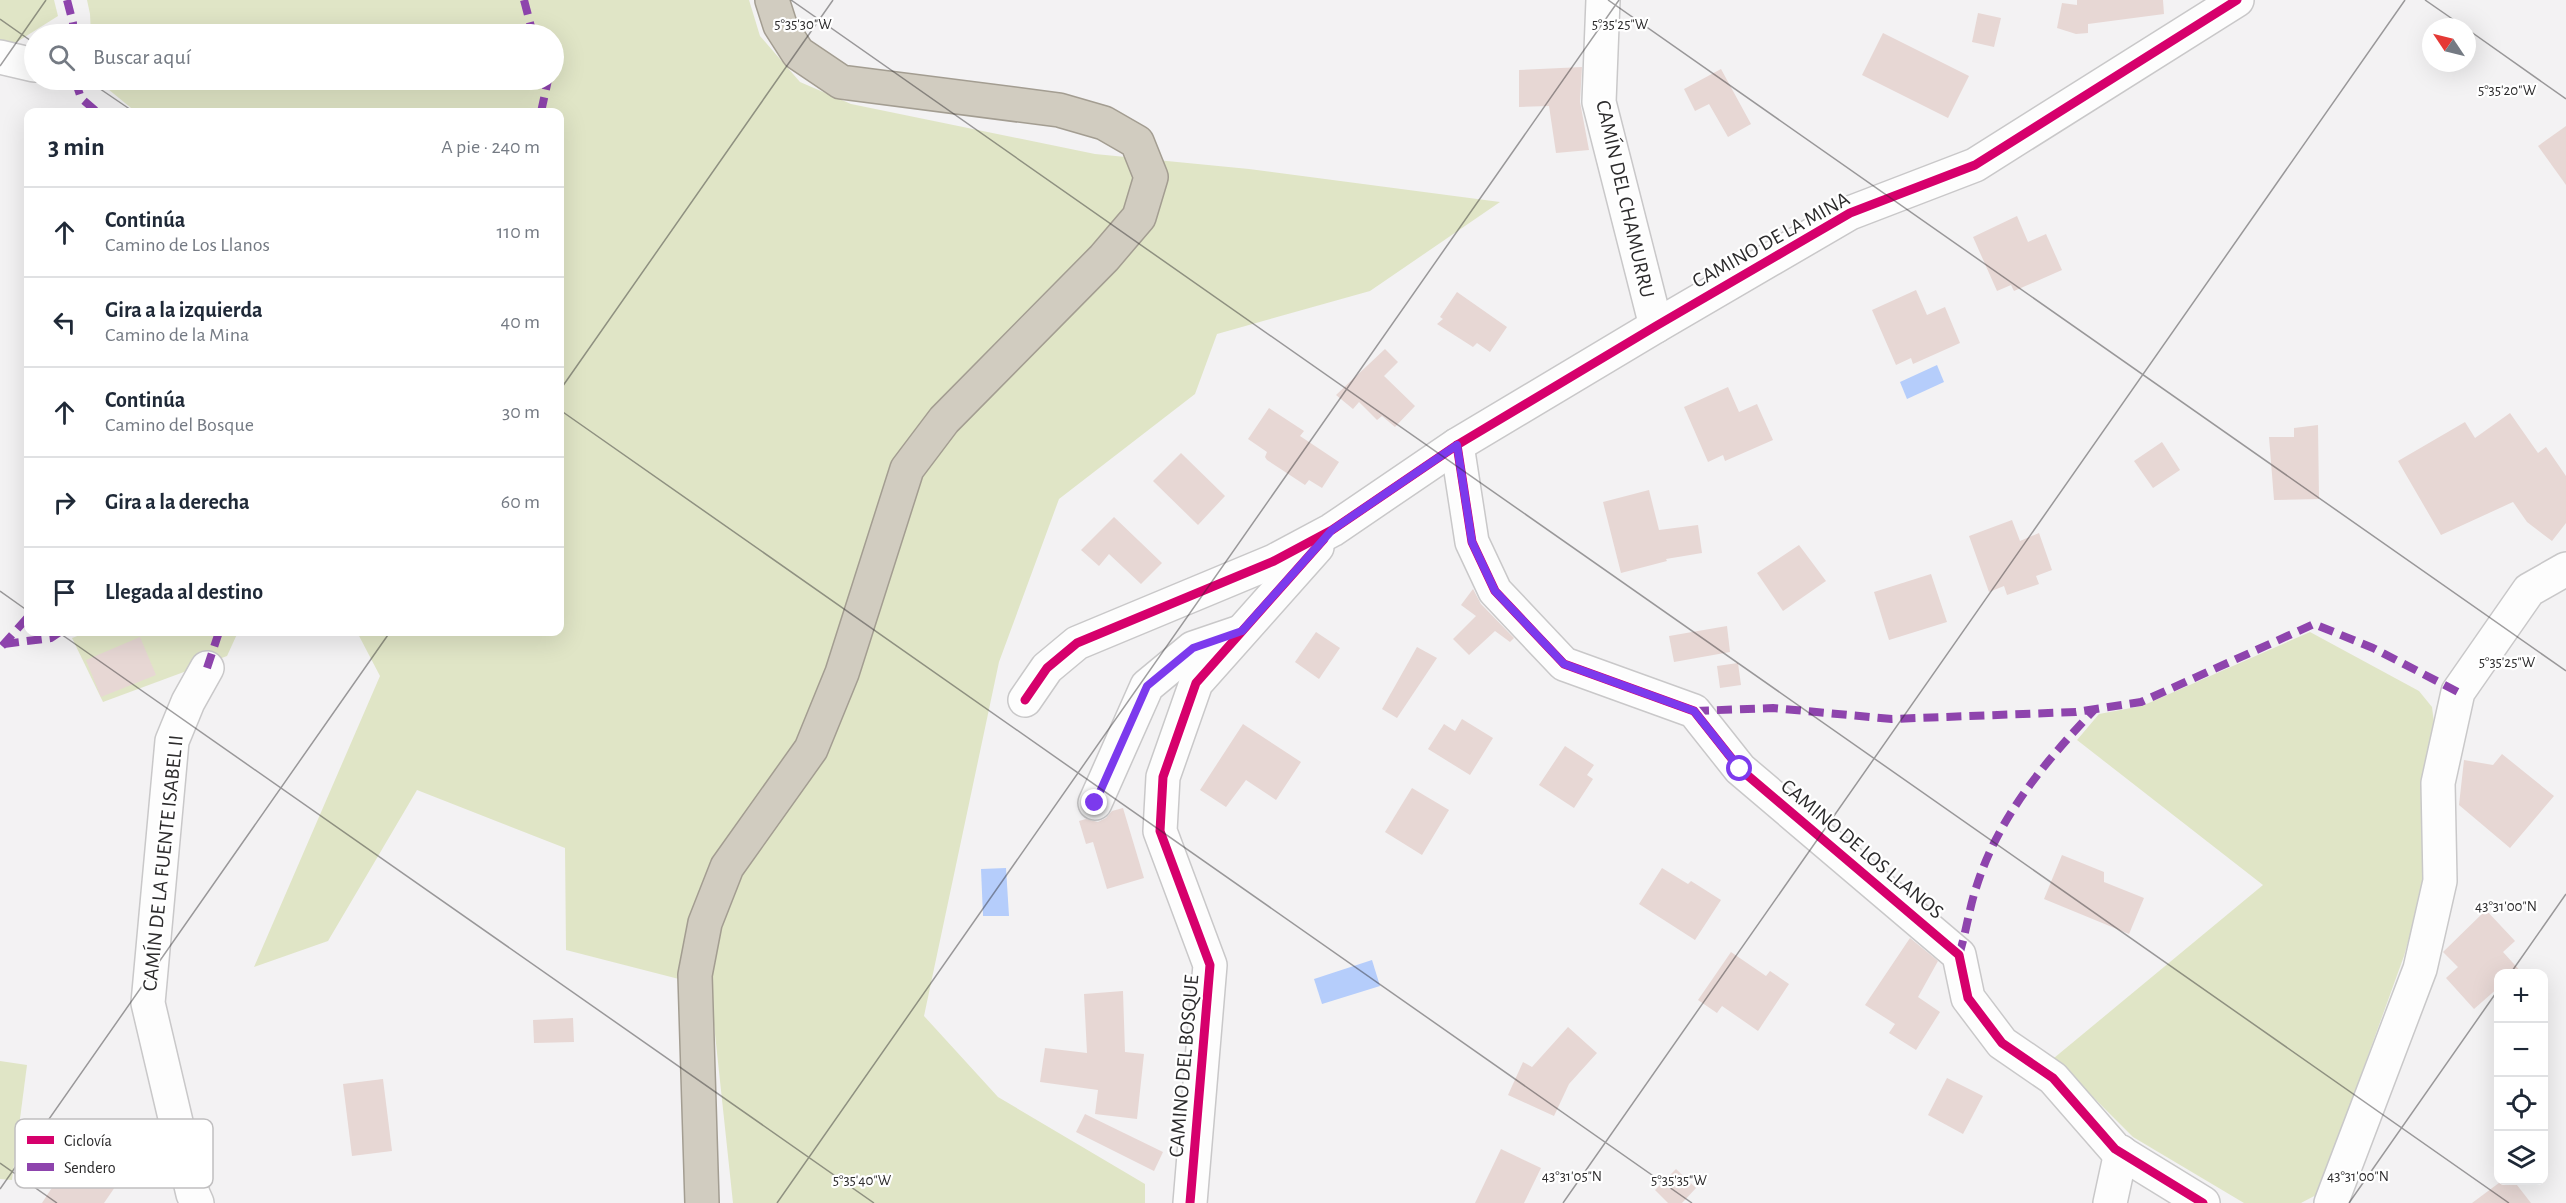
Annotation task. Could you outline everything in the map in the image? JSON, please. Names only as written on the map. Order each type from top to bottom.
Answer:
[{"type":"highway","points":[[702,1203],[695,975],[705,923],[727,867],[811,749],[842,673],[907,469],[945,420],[1104,258],[1138,217],[1151,177],[1137,142],[1104,123],[1059,110],[841,82],[798,53],[780,26],[772,0]]},
{"type":"street","name":"CAMÍN DEL CHAMURRU","points":[[1603,0],[1599,102],[1656,326]]},
{"type":"street","name":"CAMINO DE LA MINA","points":[[1332,530],[1457,445],[1656,326],[1850,213],[1976,165],[2237,0]]},
{"type":"street","points":[[0,57],[24,63]]},
{"type":"street","name":"CAMINO DE LOS LLANOS","points":[[1457,445],[1472,542],[1495,591],[1564,664],[1694,711],[1740,769],[1959,955],[1968,998],[2002,1043],[2053,1078],[2121,1152],[2203,1203]]},
{"type":"street","points":[[1025,700],[1047,668],[1077,643],[1274,561],[1332,530]]},
{"type":"street","name":"CAMINO DEL BOSQUE","points":[[1190,1203],[1210,965],[1160,831],[1163,777],[1196,683],[1332,530]]},
{"type":"street","points":[[2331,1203],[2420,969],[2440,881],[2438,783],[2458,692],[2529,590],[2566,569]]},
{"type":"street","points":[[1095,803],[1147,686],[1193,648],[1242,631]]},
{"type":"street","name":"CAMÍN DE LA FUENTE ISABEL II","points":[[175,1119],[148,1003],[172,741],[188,702],[207,668]]},
{"type":"street","points":[[2110,1203],[2121,1152]]},
{"type":"street","name":"CAMÍN DE LA FUENTE ISABEL II","points":[[192,1188],[197,1203]]},
{"type":"green space","points":[[0,0],[54,0],[58,16],[45,24],[24,24],[24,37],[12,45],[0,42]]},
{"type":"green space","points":[[87,0],[749,0],[760,36],[800,82],[851,104],[1095,154],[1249,169],[1500,202],[1370,291],[1217,334],[1195,394],[1059,499],[999,662],[924,1016],[998,1097],[1145,1184],[1145,1203],[733,1203],[710,987],[566,950],[565,848],[417,790],[328,941],[254,967],[380,676],[359,636],[564,636],[564,108],[131,108],[109,90],[564,90],[564,24],[90,24]]},
{"type":"green space","points":[[2310,632],[2419,691],[2432,707],[2434,723],[2422,828],[2423,889],[2404,956],[2318,1194],[2301,1203],[2244,1203],[2133,1137],[2054,1058],[2263,885],[2077,740],[2099,714],[2142,706]]},
{"type":"green space","points":[[77,636],[236,636],[227,656],[103,702],[72,638]]},
{"type":"green space","points":[[0,1061],[27,1065],[20,1119],[15,1119],[15,1157],[12,1180],[0,1179]]},
{"type":"water","points":[[1937,365],[1944,382],[1907,399],[1900,382]]},
{"type":"water","points":[[1006,868],[1009,916],[983,916],[981,869]]},
{"type":"water","points":[[1372,960],[1380,986],[1322,1004],[1314,979]]},
{"type":"building","points":[[2077,0],[2163,0],[2164,14],[2088,24],[2088,33],[2076,34],[2057,28],[2062,3],[2077,5]]},
{"type":"building","points":[[1978,13],[2001,18],[1994,47],[1972,42]]},
{"type":"building","points":[[1883,33],[1969,76],[1948,118],[1862,75]]},
{"type":"building","points":[[1582,67],[1580,102],[1589,150],[1556,153],[1549,106],[1519,107],[1519,70]]},
{"type":"building","points":[[1721,69],[1751,124],[1728,137],[1709,104],[1695,111],[1684,89]]},
{"type":"building","points":[[2566,126],[2566,185],[2538,146]]},
{"type":"building","points":[[2017,216],[2028,242],[2046,234],[2062,270],[2014,291],[2011,285],[1997,291],[1973,237]]},
{"type":"building","points":[[1916,290],[1927,315],[1945,307],[1960,343],[1913,364],[1911,358],[1896,365],[1872,310]]},
{"type":"building","points":[[1457,292],[1507,327],[1490,352],[1477,343],[1473,347],[1437,324],[1443,319],[1440,317]]},
{"type":"building","points":[[1385,349],[1398,362],[1384,376],[1415,406],[1395,427],[1382,416],[1377,420],[1359,402],[1353,409],[1336,395]]},
{"type":"building","points":[[1728,387],[1739,412],[1757,404],[1773,440],[1725,461],[1723,455],[1708,462],[1684,407]]},
{"type":"building","points":[[1269,408],[1304,431],[1300,436],[1339,462],[1322,488],[1309,480],[1305,485],[1267,460],[1265,457],[1267,452],[1248,439]]},
{"type":"building","points":[[2510,413],[2538,453],[2546,447],[2566,476],[2566,523],[2552,541],[2527,522],[2513,502],[2441,535],[2398,461],[2465,422],[2475,438]]},
{"type":"building","points":[[2318,425],[2319,499],[2274,500],[2269,437],[2294,437],[2294,428]]},
{"type":"building","points":[[2162,442],[2180,470],[2153,488],[2134,461]]},
{"type":"building","points":[[1181,453],[1225,496],[1198,525],[1153,481]]},
{"type":"building","points":[[1649,490],[1659,530],[1698,525],[1702,553],[1666,559],[1667,561],[1621,573],[1603,502]]},
{"type":"building","points":[[1114,517],[1162,563],[1141,584],[1109,554],[1099,566],[1081,550]]},
{"type":"building","points":[[2012,520],[2020,541],[2039,533],[2052,570],[2036,576],[2039,584],[2007,595],[2004,586],[1989,592],[1969,536]]},
{"type":"building","points":[[1799,545],[1826,581],[1783,611],[1757,573]]},
{"type":"building","points":[[1931,574],[1947,622],[1889,640],[1874,592]]},
{"type":"building","points":[[1473,589],[1481,604],[1514,638],[1510,642],[1495,631],[1469,655],[1453,639],[1476,616],[1461,605]]},
{"type":"building","points":[[1727,626],[1730,652],[1674,662],[1669,636]]},
{"type":"building","points":[[1316,632],[1340,648],[1319,679],[1295,662]]},
{"type":"building","points":[[140,637],[156,675],[101,697],[86,660]]},
{"type":"building","points":[[1417,647],[1437,658],[1397,718],[1382,709]]},
{"type":"building","points":[[1738,663],[1741,685],[1720,688],[1717,666]]},
{"type":"building","points":[[1462,719],[1493,738],[1470,775],[1428,749],[1444,724],[1455,731]]},
{"type":"building","points":[[1243,724],[1301,762],[1276,800],[1246,780],[1226,807],[1200,790]]},
{"type":"building","points":[[1565,746],[1594,765],[1587,775],[1593,779],[1574,808],[1539,785]]},
{"type":"building","points":[[2502,754],[2554,796],[2510,848],[2459,805],[2464,760],[2493,765]]},
{"type":"building","points":[[1412,788],[1449,810],[1422,855],[1385,832]]},
{"type":"building","points":[[1123,808],[1144,878],[1107,889],[1093,842],[1086,844],[1079,821],[1086,819],[1098,822],[1112,811]]},
{"type":"building","points":[[2062,855],[2104,872],[2104,882],[2144,898],[2129,934],[2044,899]]},
{"type":"building","points":[[1662,868],[1688,884],[1691,881],[1721,900],[1695,940],[1639,904]]},
{"type":"building","points":[[2486,910],[2515,941],[2503,952],[2518,969],[2494,969],[2494,991],[2474,1009],[2446,978],[2458,967],[2443,952]]},
{"type":"building","points":[[1910,938],[1938,961],[1918,997],[1940,1012],[1916,1050],[1889,1033],[1895,1024],[1865,1005]]},
{"type":"building","points":[[1731,952],[1766,976],[1770,971],[1789,984],[1758,1031],[1722,1006],[1717,1013],[1698,1000]]},
{"type":"building","points":[[1123,991],[1125,1052],[1144,1054],[1137,1119],[1095,1114],[1098,1090],[1040,1082],[1045,1048],[1087,1053],[1084,994]]},
{"type":"building","points":[[573,1018],[574,1042],[534,1043],[533,1020]]},
{"type":"building","points":[[1568,1027],[1597,1053],[1569,1084],[1554,1116],[1508,1095],[1523,1062],[1532,1067]]},
{"type":"building","points":[[1947,1078],[1983,1096],[1963,1134],[1928,1115]]},
{"type":"building","points":[[383,1079],[392,1151],[352,1156],[343,1084]]},
{"type":"building","points":[[1085,1114],[1163,1152],[1154,1171],[1076,1132]]},
{"type":"building","points":[[1501,1149],[1541,1168],[1524,1203],[1475,1203]]},
{"type":"building","points":[[1676,1169],[1696,1188],[1682,1203],[1668,1203],[1655,1190]]},
{"type":"building","points":[[2496,1185],[2517,1185],[2531,1203],[2472,1203]]},
{"type":"building","points":[[52,1188],[114,1188],[104,1203],[42,1203]]},
{"type":"marked path","points":[[67,0],[73,24]]},
{"type":"marked path","points":[[524,0],[530,24]]},
{"type":"marked path","points":[[78,90],[81,98],[92,108]]},
{"type":"marked path","points":[[542,108],[546,90]]},
{"type":"marked path","points":[[2,646],[24,621]]},
{"type":"marked path","points":[[1694,711],[1773,708],[1892,719],[2076,712],[2141,702],[2314,624],[2373,648],[2458,692]]},
{"type":"marked path","points":[[4,644],[54,636]]},
{"type":"marked path","points":[[207,668],[218,636]]},
{"type":"marked path","points":[[1959,955],[1971,904],[1985,862],[2010,814],[2041,770],[2095,709]]},
{"type":"cycle path","points":[[1025,700],[1047,668],[1077,643],[1274,561],[1332,530],[1457,445],[1656,326],[1850,213],[1975,165],[2237,0]]},
{"type":"cycle path","points":[[1457,445],[1472,542],[1495,591],[1564,664],[1694,711],[1740,769],[1959,955],[1968,998],[2002,1043],[2053,1078],[2115,1149],[2203,1203]]},
{"type":"cycle path","points":[[1190,1203],[1210,965],[1160,831],[1163,777],[1196,683],[1324,539]]},
{"type":"route","points":[[1095,803],[1147,686],[1193,648],[1242,631],[1332,530],[1457,445],[1472,542],[1495,591],[1564,664],[1694,711],[1740,769]]}]
